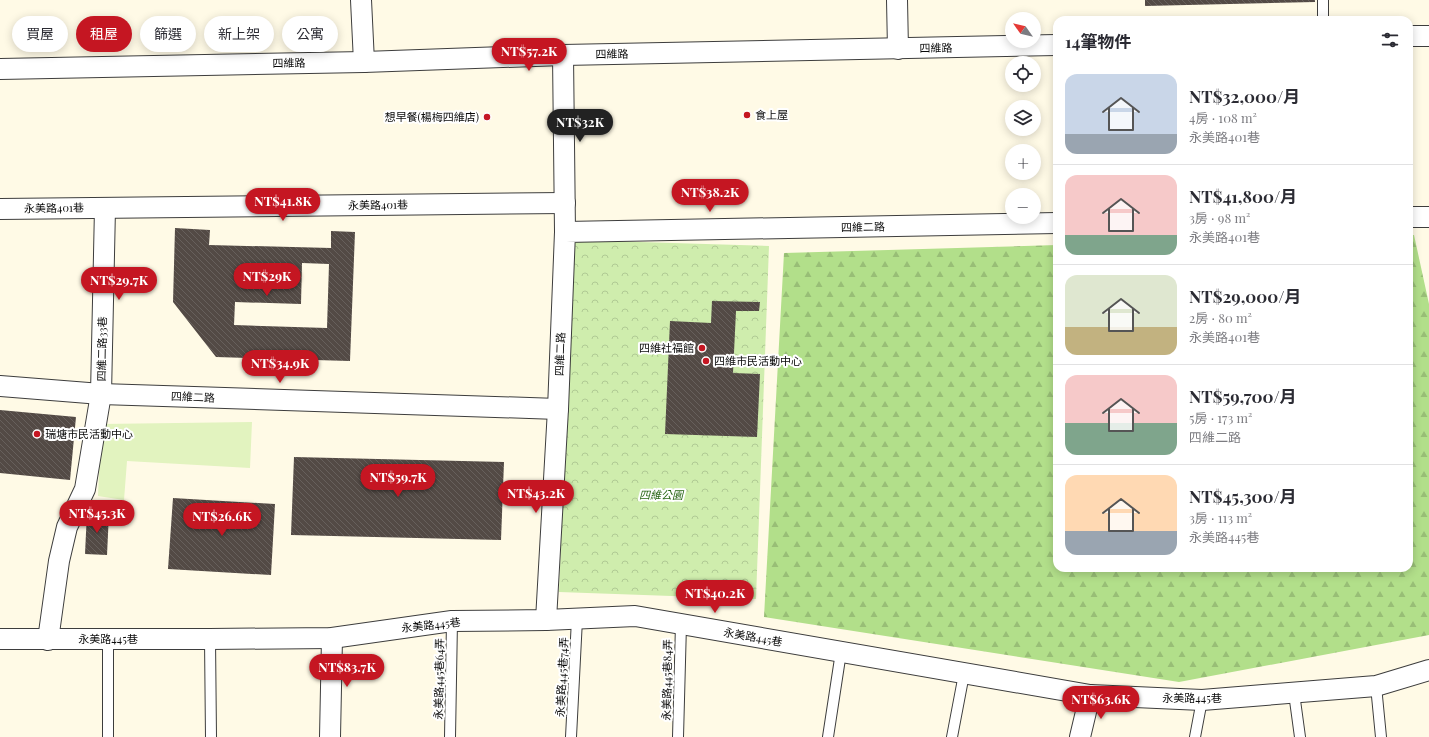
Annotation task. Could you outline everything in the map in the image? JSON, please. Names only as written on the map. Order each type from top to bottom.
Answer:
[{"type":"street","points":[[361,0],[364,62]]},
{"type":"street","points":[[897,0],[898,49]]},
{"type":"street","points":[[1413,36],[1429,36]]},
{"type":"street","name":"四維路","points":[[0,68],[364,62],[563,55],[1053,45]]},
{"type":"street","points":[[563,55],[565,232]]},
{"type":"street","name":"永美路401巷","points":[[0,209],[565,203]]},
{"type":"street","name":"四維二路33巷","points":[[48,640],[59,560],[67,527],[85,489],[101,394],[106,208]]},
{"type":"street","points":[[1413,217],[1429,217]]},
{"type":"street","name":"四維二路","points":[[0,386],[101,394],[558,409],[565,232],[1053,223]]},
{"type":"street","points":[[546,620],[558,409]]},
{"type":"street","name":"永美路445巷","points":[[0,639],[210,640],[332,638],[452,621],[546,620],[634,616],[1090,695],[1202,700],[1376,686],[1429,670]]},
{"type":"street","points":[[330,737],[332,638]]},
{"type":"street","points":[[1080,737],[1090,695]]},
{"type":"lane","points":[[1323,0],[1323,16]]},
{"type":"lane","name":"永美路445巷74弄","points":[[571,737],[577,619]]},
{"type":"lane","name":"永美路445巷64弄","points":[[450,737],[452,621]]},
{"type":"lane","name":"永美路445巷84弄","points":[[678,737],[680,624]]},
{"type":"lane","points":[[108,639],[108,737]]},
{"type":"lane","points":[[210,640],[211,737]]},
{"type":"lane","points":[[828,737],[840,652]]},
{"type":"lane","points":[[952,737],[964,674]]},
{"type":"lane","points":[[1376,686],[1381,737]]},
{"type":"lane","points":[[1294,692],[1300,737]]},
{"type":"lane","points":[[1196,737],[1202,700]]},
{"type":"green space","points":[[1414,235],[1429,304],[1429,635],[1179,682],[764,617],[784,253],[1053,245],[1053,572],[1413,572]]},
{"type":"green space","name":"四維公園","points":[[573,240],[769,246],[756,599],[559,592]]},
{"type":"green space","points":[[252,422],[250,468],[127,461],[124,500],[98,496],[101,424]]},
{"type":"building","points":[[1145,0],[1315,0],[1315,2],[1145,6]]},
{"type":"building","points":[[175,228],[210,230],[209,245],[331,248],[331,231],[355,232],[350,361],[216,357],[173,302]],"holes":[[[302,263],[329,264],[327,328],[234,325],[235,302],[301,304]]]},
{"type":"building","name":"四維社福館","points":[[712,301],[760,302],[759,311],[736,311],[733,373],[760,374],[757,437],[665,434],[670,321],[711,323]]},
{"type":"building","name":"瑞塘市民活動中心","points":[[0,410],[76,417],[70,480],[0,473]]},
{"type":"building","points":[[294,457],[504,462],[501,540],[291,535]]},
{"type":"building","points":[[173,498],[275,504],[271,575],[168,569]]},
{"type":"building","points":[[87,512],[109,513],[107,555],[85,554]]},
{"type":"place","name":"食上屋","points":[[747,115]]},
{"type":"place","name":"想早餐(楊梅四維店)","points":[[487,117]]},
{"type":"place","name":"四維社福館","points":[[702,348]]},
{"type":"place","name":"四維市民活動中心","points":[[706,361]]},
{"type":"place","name":"瑞塘市民活動中心","points":[[37,434]]}]
